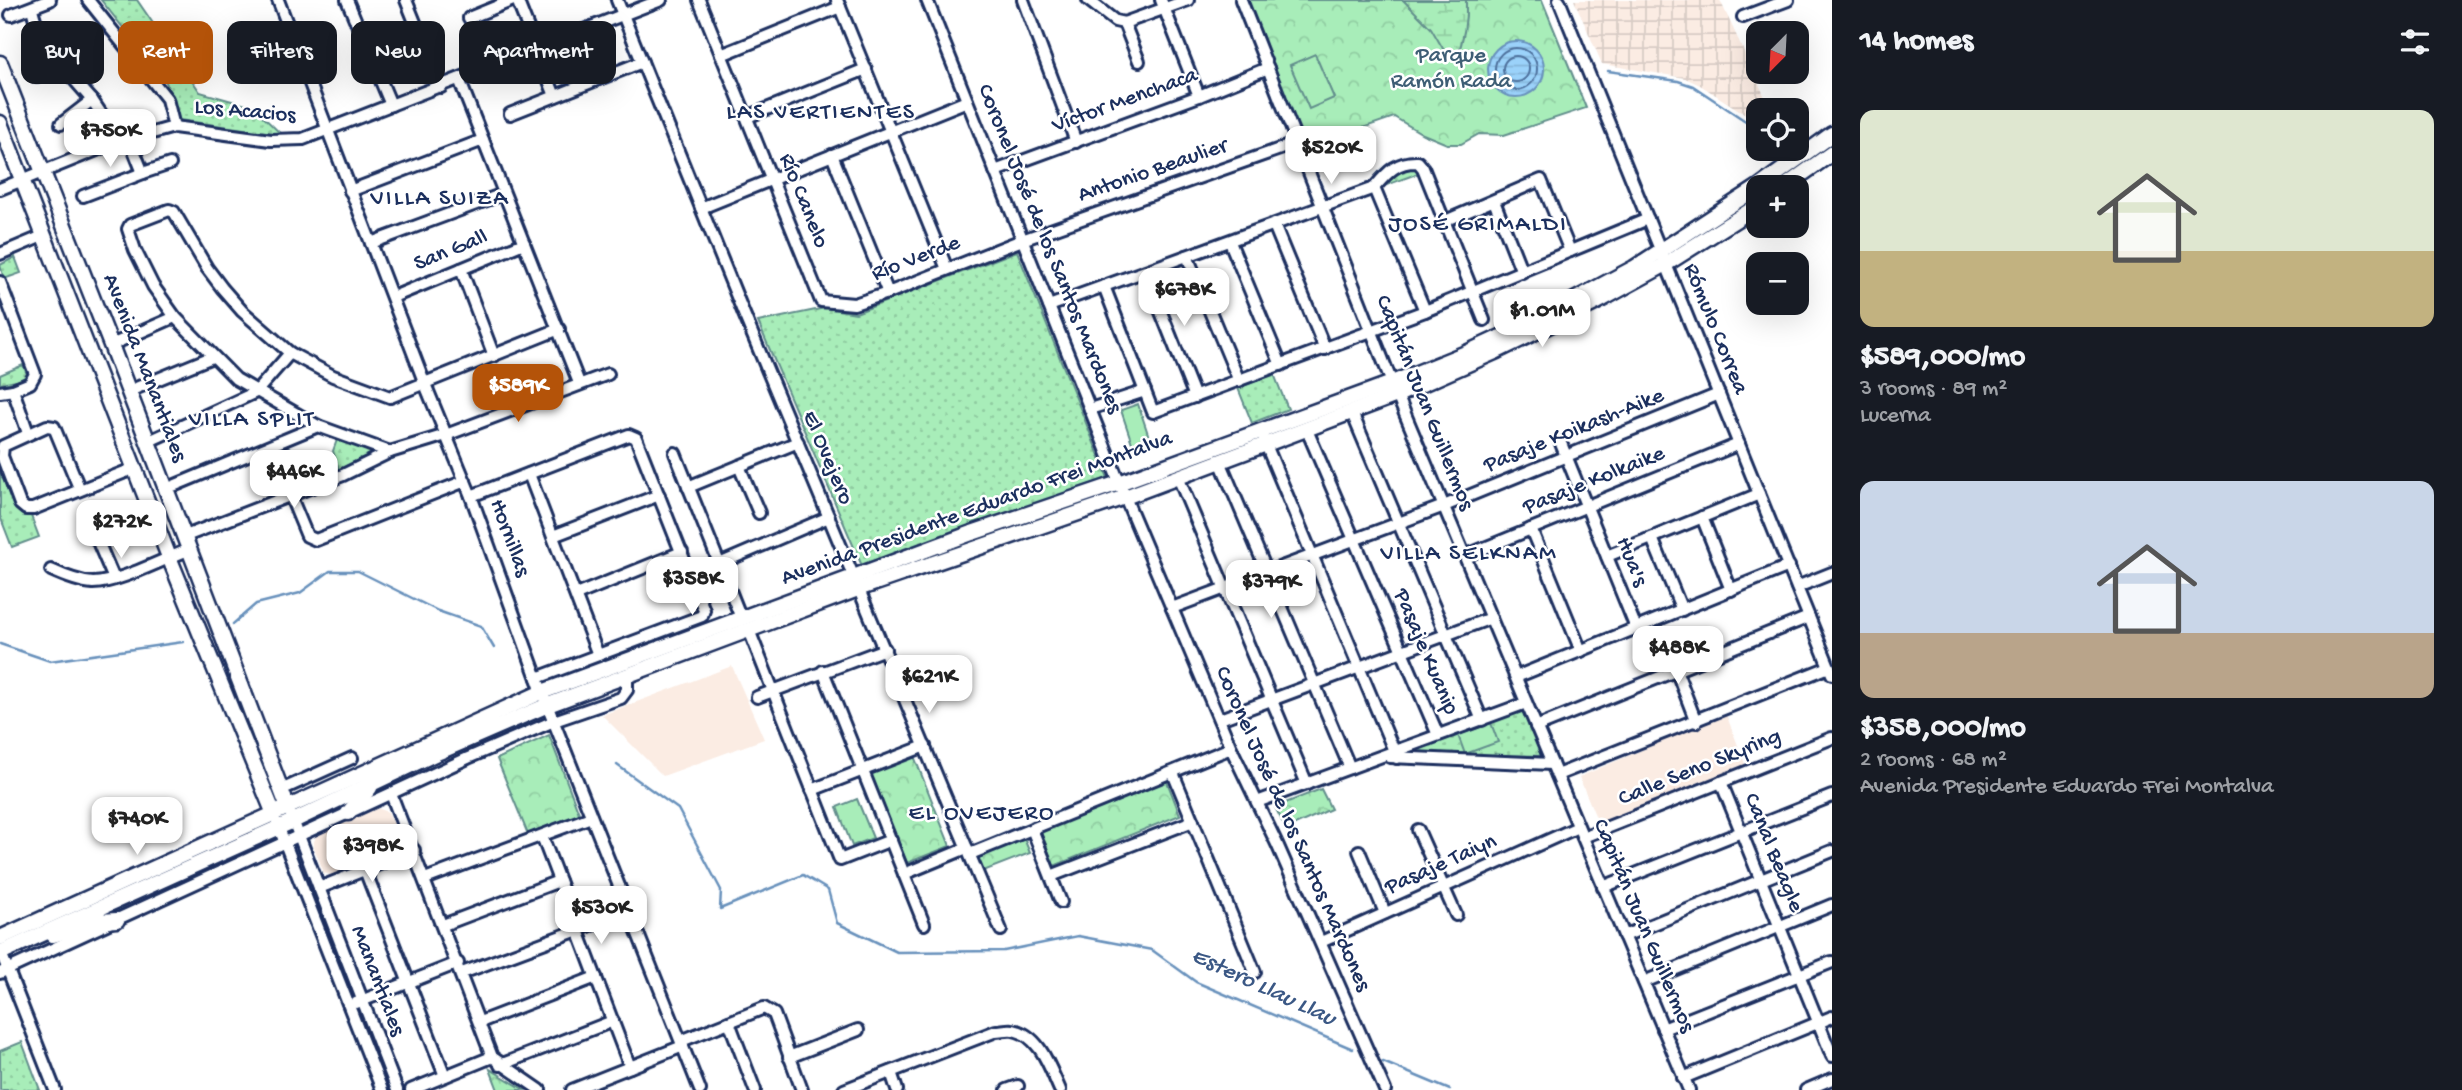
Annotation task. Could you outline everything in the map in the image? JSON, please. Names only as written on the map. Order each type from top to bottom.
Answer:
[{"type":"main road","name":"Avenida Manantiales","points":[[0,63],[281,790],[283,817]]},
{"type":"main road","name":"Avenida Manantiales","points":[[0,122],[169,557],[283,817]]},
{"type":"main road","name":"Avenida Presidente Eduardo Frei Montalva","points":[[1664,258],[1832,134]]},
{"type":"main road","points":[[1801,175],[1832,153]]},
{"type":"main road","name":"Avenida Presidente Eduardo Frei Montalva","points":[[856,583],[1125,497],[1220,461],[1263,437],[1307,430],[1352,413],[1466,353],[1664,258],[1746,212]]},
{"type":"main road","name":"Avenida Presidente Eduardo Frei Montalva","points":[[0,952],[542,692],[745,624],[1119,483],[1263,437],[1395,389]]},
{"type":"main road","name":"Avenida Presidente Eduardo Frei Montalva","points":[[0,939],[283,817],[373,783],[542,692],[627,676],[745,624]]},
{"type":"main road","points":[[348,813],[373,783]]},
{"type":"main road","points":[[38,936],[57,935],[94,923],[117,920]]},
{"type":"street","points":[[12,15],[50,0]]},
{"type":"street","points":[[88,0],[167,99],[174,127]]},
{"type":"street","name":"Hornillas","points":[[278,0],[350,191],[471,496],[542,692],[699,1090]]},
{"type":"street","points":[[347,0],[390,105]]},
{"type":"street","points":[[406,0],[441,87]]},
{"type":"street","points":[[469,18],[515,0],[524,21]]},
{"type":"street","name":"El Ovejero","points":[[617,0],[1001,930]]},
{"type":"street","name":"Los Acacios","points":[[608,21],[661,0]]},
{"type":"street","name":"Río Canelo","points":[[699,0],[821,301]]},
{"type":"street","name":"Coronel José de los Santos Mardones","points":[[927,0],[1119,483],[1231,748],[1321,942],[1385,1090]]},
{"type":"street","points":[[1023,0],[1076,142]]},
{"type":"street","points":[[1088,0],[1115,21],[1124,23],[1163,5],[1188,0]]},
{"type":"street","name":"Capitán Juan Guillermos","points":[[1241,0],[1395,389],[1689,1090]]},
{"type":"street","name":"Rómulo Correa","points":[[1559,0],[1831,670]]},
{"type":"street","points":[[1743,17],[1788,0]]},
{"type":"street","points":[[721,55],[839,3],[947,269]]},
{"type":"street","points":[[1163,5],[1199,96]]},
{"type":"street","points":[[32,9],[35,21]]},
{"type":"street","points":[[1124,23],[1139,61]]},
{"type":"street","points":[[510,114],[642,62]]},
{"type":"street","name":"Víctor Menchaca","points":[[995,172],[1268,68]]},
{"type":"street","points":[[747,117],[866,69]]},
{"type":"street","name":"Los Acacios","points":[[0,189],[109,145],[174,127],[271,140],[303,139],[459,79]]},
{"type":"street","points":[[78,84],[102,115],[109,145]]},
{"type":"street","points":[[461,84],[579,383]]},
{"type":"street","points":[[550,84],[555,96]]},
{"type":"street","points":[[61,124],[92,100]]},
{"type":"street","points":[[701,208],[967,101]]},
{"type":"street","points":[[129,138],[143,173]]},
{"type":"street","points":[[350,191],[483,141]]},
{"type":"street","name":"Antonio Beaulier","points":[[1022,240],[1297,142]]},
{"type":"street","points":[[832,155],[888,293]]},
{"type":"street","points":[[1049,306],[1374,188],[1391,168],[1407,162],[1418,162],[1423,168],[1484,320]]},
{"type":"street","points":[[83,196],[170,164]]},
{"type":"street","points":[[1445,221],[1541,180],[1570,251]]},
{"type":"street","points":[[1374,188],[1425,311]]},
{"type":"street","points":[[372,243],[503,194]]},
{"type":"street","points":[[1493,201],[1522,272]]},
{"type":"street","points":[[390,453],[318,426],[236,379],[175,317],[153,286],[135,250],[128,229],[130,225],[169,209],[174,212],[222,288],[242,311],[290,353],[333,376],[390,397],[559,329]]},
{"type":"street","points":[[1104,286],[1153,412],[1425,311],[1648,219]]},
{"type":"street","points":[[1274,225],[1325,349]]},
{"type":"street","points":[[0,254],[45,235]]},
{"type":"street","name":"Río Verde","points":[[821,301],[854,303],[888,293],[1022,240]]},
{"type":"street","points":[[1230,242],[1281,365]]},
{"type":"street","name":"San Gall","points":[[393,297],[524,243]]},
{"type":"street","points":[[1187,256],[1239,380]]},
{"type":"street","points":[[461,269],[494,356]]},
{"type":"street","points":[[1145,272],[1195,397]]},
{"type":"street","points":[[0,282],[36,374],[33,381],[13,390],[0,392]]},
{"type":"street","points":[[111,345],[175,317]]},
{"type":"street","points":[[148,442],[256,392],[290,353]]},
{"type":"street","points":[[129,391],[212,357]]},
{"type":"street","points":[[51,570],[70,579],[94,583],[114,579],[169,557],[186,543],[290,495],[390,453],[446,435],[608,373]]},
{"type":"street","points":[[13,390],[29,433]]},
{"type":"street","points":[[1090,409],[1145,391]]},
{"type":"street","name":"Pasaje Koikash-Aike","points":[[1172,608],[1444,506],[1719,394]]},
{"type":"street","points":[[1352,413],[1482,720]]},
{"type":"street","points":[[80,491],[54,427],[47,426],[29,433],[5,444],[2,449],[20,505],[26,509],[33,509],[80,491],[135,468]]},
{"type":"street","points":[[166,489],[318,426]]},
{"type":"street","name":"Pasaje Kuanip","points":[[1307,430],[1438,735]]},
{"type":"street","points":[[471,496],[629,435],[636,438],[682,552],[576,595]]},
{"type":"street","points":[[1263,437],[1396,755]]},
{"type":"street","name":"Hua's","points":[[1560,441],[1636,628]]},
{"type":"street","points":[[688,487],[798,442]]},
{"type":"street","name":"Pasaje Kolkaike","points":[[1465,556],[1739,444]]},
{"type":"street","points":[[675,453],[774,691],[840,860],[891,840]]},
{"type":"street","points":[[1220,461],[1350,768]]},
{"type":"street","points":[[739,466],[759,513]]},
{"type":"street","points":[[529,474],[598,655]]},
{"type":"street","points":[[1178,477],[1307,784]]},
{"type":"street","points":[[290,495],[307,536],[316,540],[465,481]]},
{"type":"street","points":[[1606,556],[1759,494]]},
{"type":"street","points":[[553,536],[659,495]]},
{"type":"street","points":[[719,564],[829,517]]},
{"type":"street","points":[[1702,517],[1731,590]]},
{"type":"street","points":[[88,527],[96,537],[114,579]]},
{"type":"street","points":[[1531,529],[1581,651]]},
{"type":"street","points":[[1652,538],[1682,610]]},
{"type":"street","name":"Avenida Presidente Eduardo Frei Montalva","points":[[542,692],[598,655],[704,615],[682,552]]},
{"type":"street","points":[[1516,677],[1789,566]]},
{"type":"street","points":[[1797,587],[1832,573]]},
{"type":"street","points":[[1536,727],[1809,617]]},
{"type":"street","points":[[1220,719],[1491,618]]},
{"type":"street","points":[[1636,628],[1663,641],[1696,722]]},
{"type":"street","points":[[757,696],[885,649]]},
{"type":"street","points":[[1557,775],[1831,670]]},
{"type":"street","points":[[823,671],[924,924]]},
{"type":"street","points":[[3,972],[554,721],[621,698],[627,690],[627,676]]},
{"type":"street","points":[[1396,755],[1438,735],[1527,703]]},
{"type":"street","name":"Calle Seno Skyring","points":[[1581,832],[1721,782],[1832,738]]},
{"type":"street","points":[[812,790],[925,746]]},
{"type":"street","points":[[904,874],[1031,829],[1231,748]]},
{"type":"street","points":[[1257,803],[1380,757],[1396,755],[1552,764]]},
{"type":"street","points":[[281,790],[352,758]]},
{"type":"street","points":[[1173,773],[1255,972]]},
{"type":"street","name":"Canal Beagle","points":[[1721,782],[1832,1056]]},
{"type":"street","points":[[391,794],[496,1061],[540,1090]]},
{"type":"street","points":[[1604,887],[1832,796]]},
{"type":"street","name":"Manantiales","points":[[283,817],[299,838],[397,1090]]},
{"type":"street","name":"Manantiales","points":[[283,817],[285,844],[382,1090]]},
{"type":"street","points":[[425,879],[591,817]]},
{"type":"street","points":[[1051,876],[1193,821]]},
{"type":"street","points":[[1031,829],[1061,902]]},
{"type":"street","points":[[1418,830],[1456,915]]},
{"type":"street","name":"Pasaje Taiyn","points":[[1321,942],[1444,887],[1581,832]]},
{"type":"street","points":[[542,836],[630,1067]]},
{"type":"street","points":[[319,888],[414,850]]},
{"type":"street","points":[[1359,851],[1385,913]]},
{"type":"street","points":[[1624,936],[1832,851]]},
{"type":"street","points":[[365,870],[445,1076]]},
{"type":"street","points":[[443,925],[559,881]]},
{"type":"street","points":[[1644,982],[1832,905]]},
{"type":"street","points":[[348,1005],[408,982],[460,968],[629,911]]},
{"type":"street","points":[[0,952],[3,972],[55,1090]]},
{"type":"street","points":[[1663,1029],[1832,962]]},
{"type":"street","points":[[480,1022],[596,977]]},
{"type":"street","points":[[572,1090],[764,1008],[774,1014],[802,1090]]},
{"type":"street","points":[[1684,1077],[1832,1017]]},
{"type":"street","points":[[411,1090],[445,1076],[613,1021]]},
{"type":"street","points":[[729,1022],[755,1090]]},
{"type":"street","points":[[789,1057],[858,1030]]},
{"type":"street","points":[[844,1090],[996,1031],[1013,1030],[1037,1045],[1060,1090]]},
{"type":"street","points":[[891,1072],[897,1090]]},
{"type":"street","points":[[1806,1090],[1832,1079]]},
{"type":"street","points":[[1007,1090],[1018,1086]]},
{"type":"shaded area","points":[[1574,0],[1720,0],[1746,56],[1746,84],[1759,84],[1765,98],[1746,98],[1746,115],[1685,78],[1602,64]]},
{"type":"shaded area","points":[[732,666],[764,739],[663,776],[602,715]]},
{"type":"shaded area","points":[[1726,714],[1747,769],[1600,827],[1579,777]]},
{"type":"shaded area","points":[[377,808],[388,812],[402,841],[399,848],[331,875],[324,873],[313,845],[316,836]]},
{"type":"green space","points":[[101,0],[137,0],[151,21],[118,21]]},
{"type":"green space","name":"Parque Ramón Rada","points":[[1245,0],[1542,0],[1586,108],[1504,135],[1479,134],[1461,144],[1447,144],[1394,117],[1305,148]]},
{"type":"green space","points":[[1403,0],[1466,0],[1464,30],[1456,59],[1449,59],[1431,28]]},
{"type":"green space","points":[[1315,54],[1334,98],[1309,109],[1290,65]]},
{"type":"green space","points":[[167,84],[195,84],[200,92],[253,107],[281,134],[179,120]]},
{"type":"green space","points":[[1413,165],[1419,173],[1381,187],[1392,173]]},
{"type":"green space","points":[[1017,251],[1108,478],[862,566],[758,322],[825,308],[856,313]]},
{"type":"green space","points":[[15,257],[21,273],[4,279],[0,265]]},
{"type":"green space","points":[[23,365],[27,374],[22,380],[0,384],[0,375]]},
{"type":"green space","points":[[1274,374],[1288,409],[1252,423],[1238,388]]},
{"type":"green space","points":[[1138,404],[1150,440],[1133,446],[1121,410]]},
{"type":"green space","points":[[338,437],[376,451],[377,456],[339,470],[333,451]]},
{"type":"green space","points":[[0,467],[14,503],[18,509],[31,516],[39,537],[12,547],[0,516]]},
{"type":"green space","points":[[1528,705],[1548,756],[1400,754]]},
{"type":"green space","points":[[1491,723],[1498,742],[1465,754],[1458,735]]},
{"type":"green space","points":[[549,735],[580,816],[529,837],[497,759]]},
{"type":"green space","points":[[914,756],[950,846],[907,863],[870,773]]},
{"type":"green space","points":[[1166,779],[1180,815],[1054,866],[1040,830]]},
{"type":"green space","points":[[1321,789],[1331,809],[1286,829],[1275,807]]},
{"type":"green space","points":[[857,799],[873,838],[852,846],[837,807]]},
{"type":"green space","points":[[1023,836],[1030,853],[981,872],[975,856]]},
{"type":"green space","points":[[22,1042],[40,1090],[0,1090],[0,1051]]},
{"type":"green space","points":[[490,1069],[525,1090],[498,1090]]},
{"type":"water","points":[[1510,41],[1522,41],[1532,45],[1540,53],[1544,69],[1540,85],[1532,93],[1522,97],[1510,97],[1500,93],[1492,85],[1488,75],[1488,63],[1492,53],[1500,45]]},
{"type":"waterway","points":[[1608,71],[1678,81],[1693,86],[1746,121]]},
{"type":"waterway","name":"Estero Llau Llau","points":[[233,624],[256,604],[300,593],[330,571],[358,571],[438,611],[481,626],[494,648]]},
{"type":"waterway","name":"Estero Llau Llau","points":[[0,644],[50,661],[183,642]]},
{"type":"waterway","name":"Estero Llau Llau","points":[[617,765],[678,809],[721,890],[720,909],[803,875],[828,890],[837,923],[897,952],[1004,951],[1078,936],[1152,950],[1196,982],[1353,1049]]},
{"type":"waterway","name":"Estero Llau Llau","points":[[1383,1062],[1450,1090]]},
{"type":"district","name":"LAS VERTIENTES","points":[[821,113]]},
{"type":"district","name":"VILLA SUIZA","points":[[440,199]]},
{"type":"district","name":"JOSÉ GRIMALDI","points":[[1478,225]]},
{"type":"district","name":"VILLA SPLIT","points":[[252,420]]},
{"type":"district","name":"VILLA SELKNAM","points":[[1469,554]]},
{"type":"district","name":"EL OVEJERO","points":[[982,814]]}]
